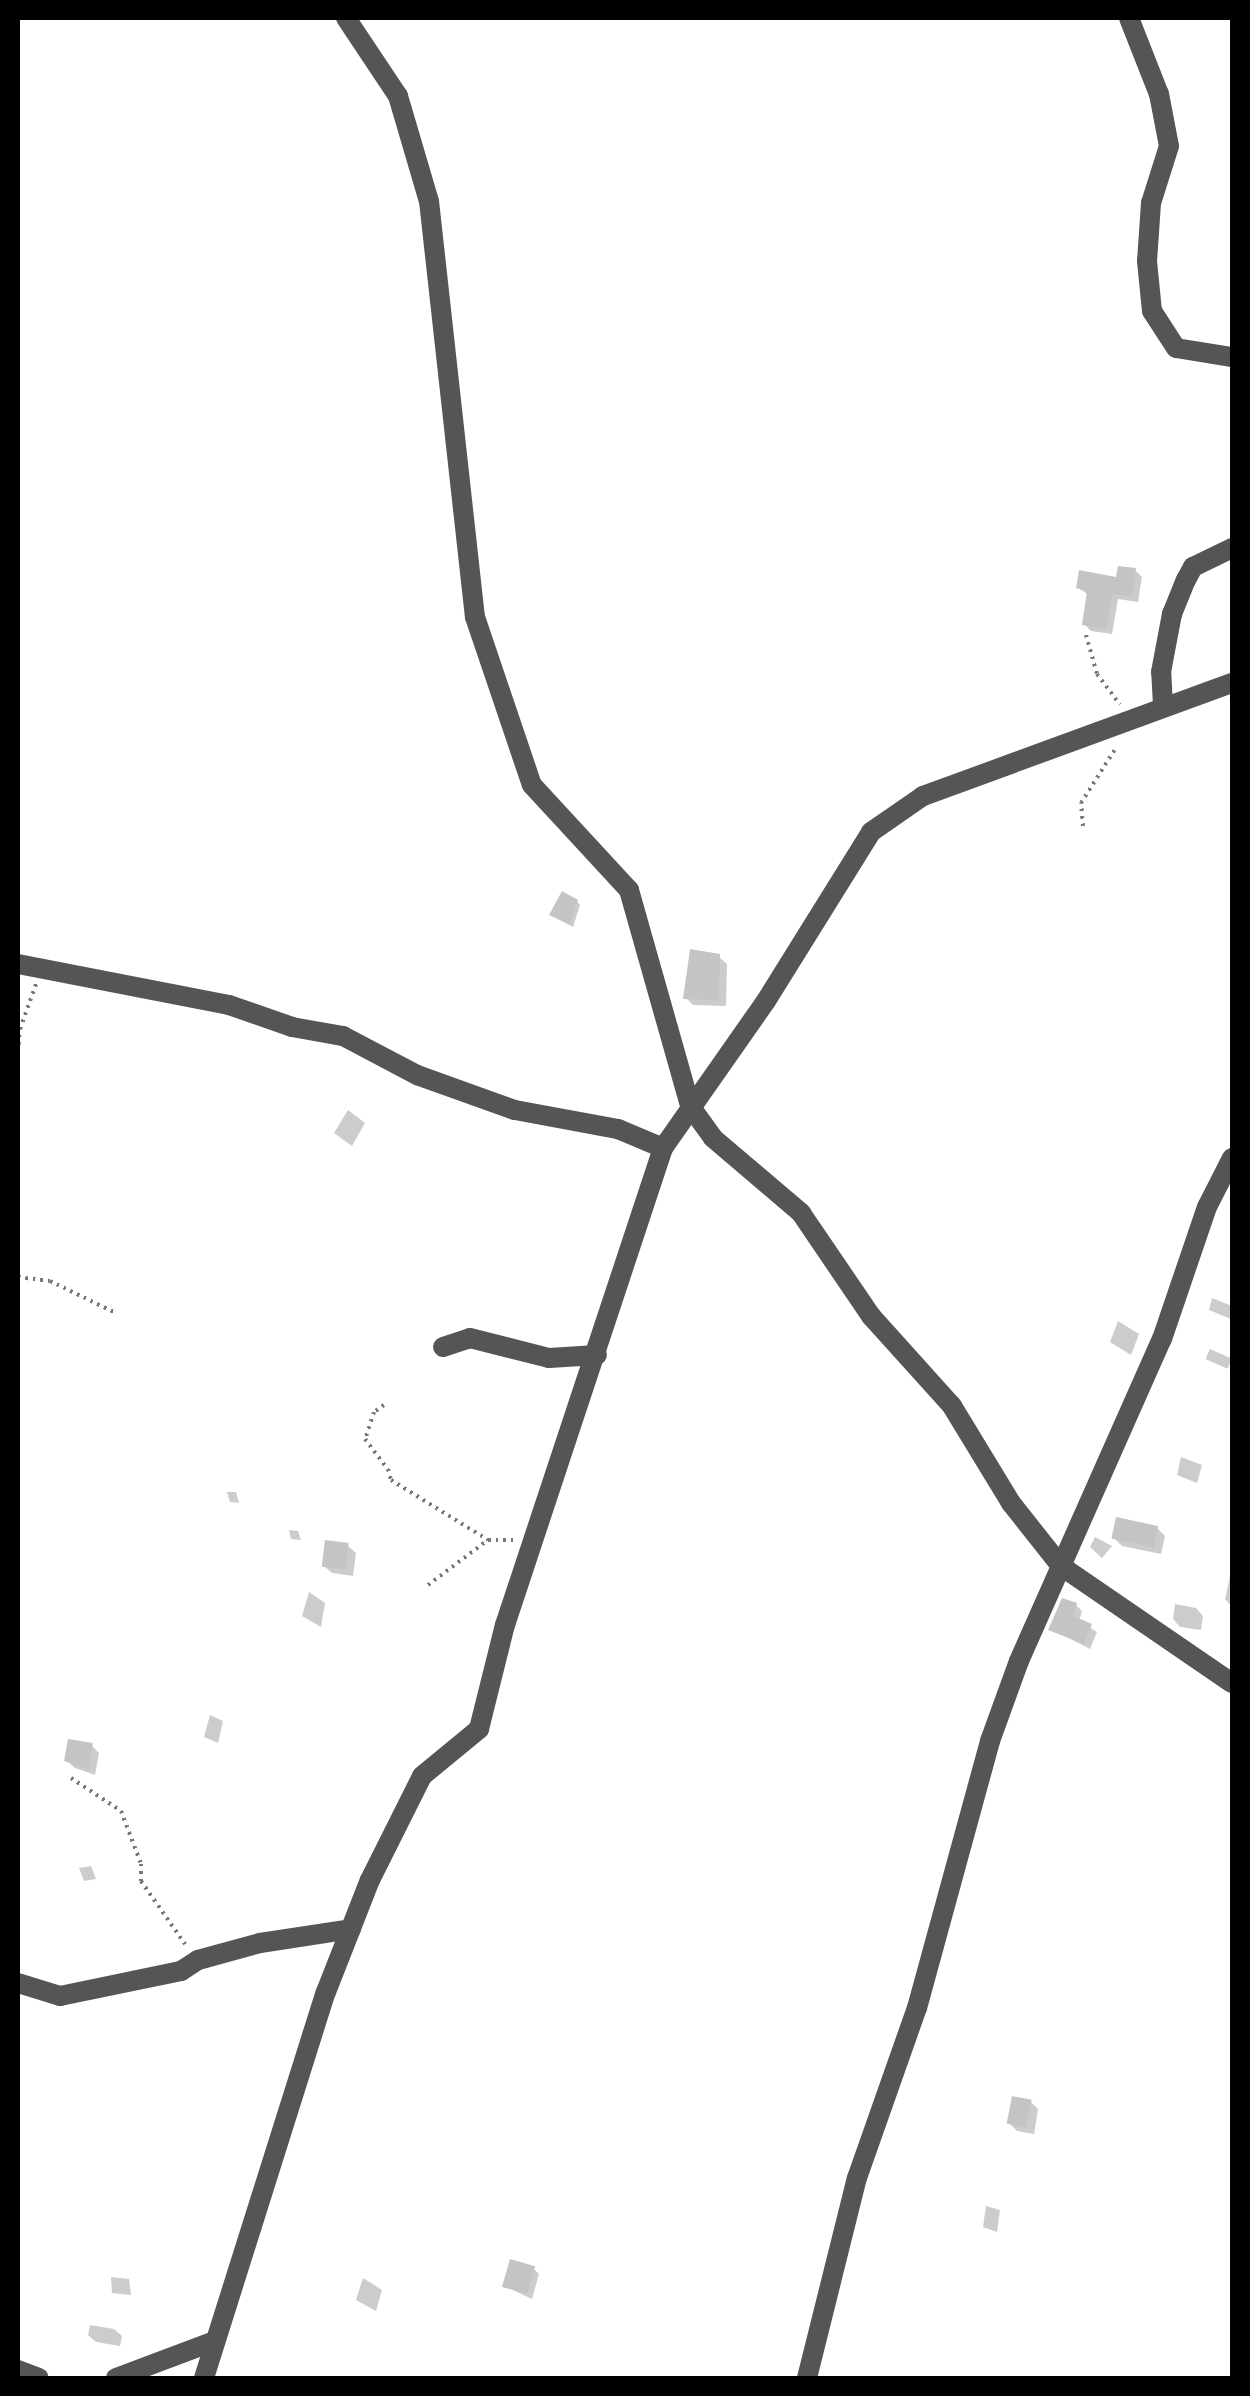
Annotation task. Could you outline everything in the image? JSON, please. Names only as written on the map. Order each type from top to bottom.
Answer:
[{"type":"street","points":[[346,18],[398,96],[429,201],[475,617],[532,784],[628,890],[690,1106],[713,1138],[802,1213],[871,1316],[952,1406],[1011,1503],[1061,1566],[1232,1683]]},
{"type":"street","points":[[1129,18],[1159,94],[1169,146],[1150,203],[1148,261],[1152,311],[1176,348],[1232,357]]},
{"type":"street","points":[[1163,706],[1161,672],[1172,614],[1186,580],[1193,567],[1232,548]]},
{"type":"street","points":[[204,2378],[212,2342],[351,1929],[422,1776],[479,1729],[505,1625],[663,1148],[766,1001],[871,832],[923,796],[1232,684]]},
{"type":"street","points":[[18,964],[230,1006],[292,1027],[343,1036],[417,1075],[515,1110],[618,1129],[663,1148]]},
{"type":"street","points":[[807,2378],[857,2178],[918,2008],[990,1741],[1061,1566],[1162,1339],[1207,1207],[1232,1158]]},
{"type":"street","points":[[443,1347],[470,1338],[549,1358],[596,1355]]},
{"type":"street","points":[[18,1983],[60,1996],[181,1971],[198,1960],[260,1943],[351,1929]]},
{"type":"street","points":[[116,2378],[212,2342]]},
{"type":"street","points":[[18,2370],[40,2378]]},
{"type":"path","points":[[1083,826],[1081,803],[1122,738],[1123,722],[1120,704],[1098,674],[1086,635]]},
{"type":"path","points":[[18,1052],[20,1029],[42,971]]},
{"type":"path","points":[[18,1277],[50,1281],[116,1312]]},
{"type":"path","points":[[384,1405],[374,1412],[365,1439],[391,1480],[488,1540]]},
{"type":"path","points":[[428,1585],[488,1540],[508,1538],[532,1547]]},
{"type":"path","points":[[71,1778],[121,1811],[140,1864],[141,1881],[198,1960]]},
{"type":"building","points":[[1118,566],[1136,568],[1132,597],[1112,594],[1106,629],[1082,625],[1087,591],[1076,588],[1079,570],[1116,577]]},
{"type":"building","points":[[562,891],[578,900],[570,925],[549,915]]},
{"type":"building","points":[[690,949],[720,954],[719,1000],[683,999]]},
{"type":"building","points":[[1116,1517],[1158,1526],[1153,1547],[1111,1539]]},
{"type":"building","points":[[325,1540],[349,1543],[346,1570],[322,1567]]},
{"type":"building","points":[[1062,1598],[1077,1603],[1073,1616],[1092,1624],[1084,1644],[1048,1630]]},
{"type":"building","points":[[68,1739],[93,1743],[88,1769],[64,1761]]},
{"type":"building","points":[[1012,2096],[1032,2100],[1026,2127],[1007,2123]]},
{"type":"building","points":[[510,2259],[535,2266],[527,2294],[502,2287]]}]
